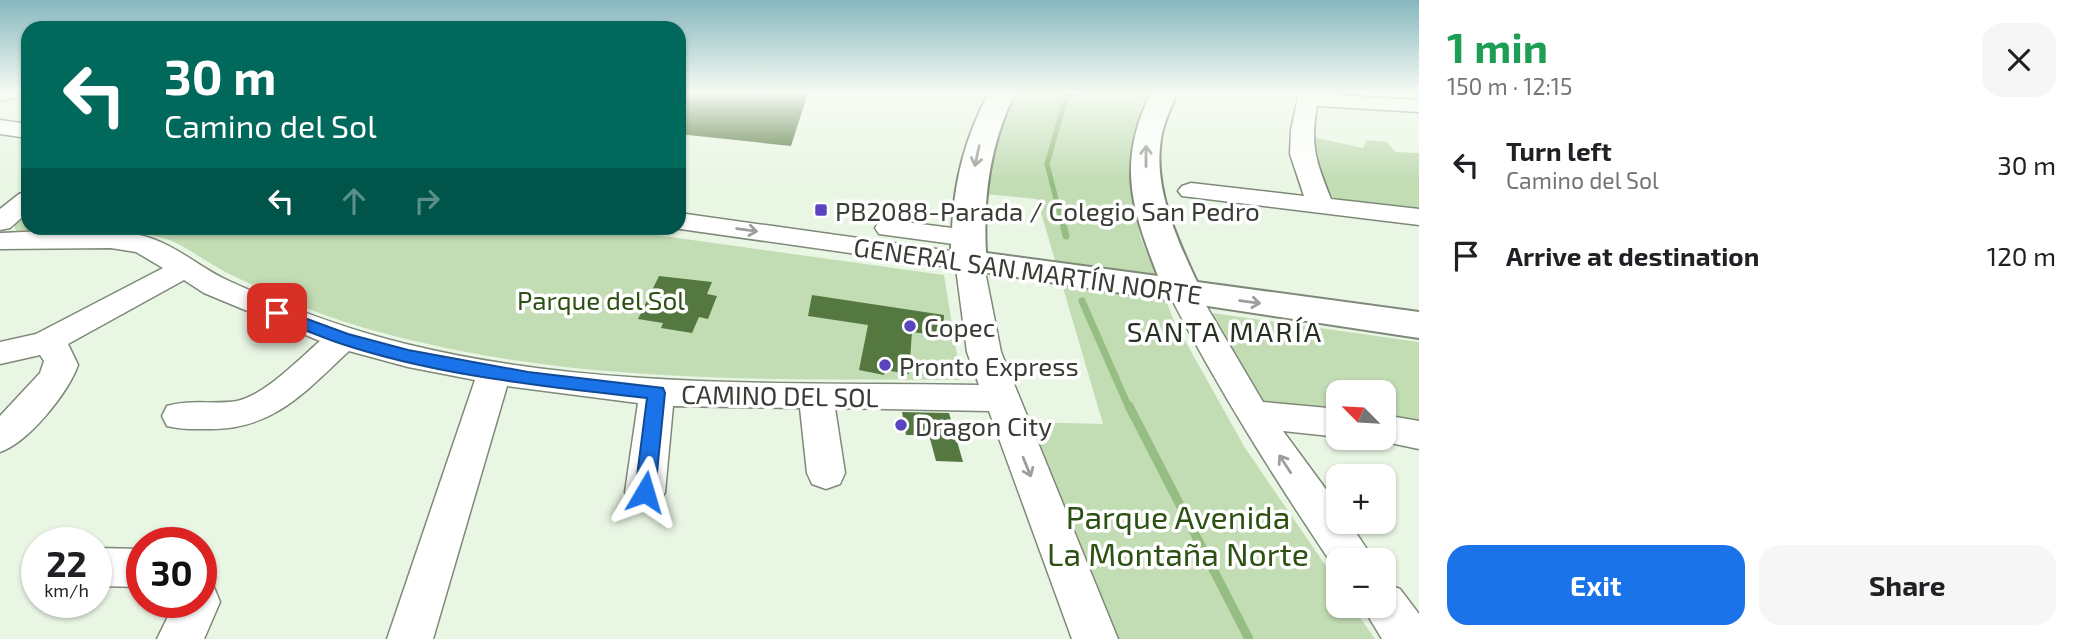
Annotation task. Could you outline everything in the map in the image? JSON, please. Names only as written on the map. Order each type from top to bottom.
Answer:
[{"type":"main road","points":[[968,250],[972,180],[978,148],[989,123]]},
{"type":"main road","points":[[1153,123],[1146,144],[1150,200],[1177,279]]},
{"type":"main road","name":"GENERAL SAN MARTÍN NORTE","points":[[968,250],[1177,279],[1419,325]]},
{"type":"main road","name":"GENERAL SAN MARTÍN NORTE","points":[[1177,279],[1419,298]]},
{"type":"street","points":[[1303,123],[1302,154],[1320,206]]},
{"type":"street","points":[[0,127],[21,130]]},
{"type":"street","points":[[1191,191],[1419,217]]},
{"type":"street","points":[[0,197],[21,198]]},
{"type":"street","name":"GENERAL SAN MARTÍN NORTE","points":[[686,201],[968,250]]},
{"type":"street","points":[[0,222],[21,204]]},
{"type":"street","name":"GENERAL SAN MARTÍN NORTE","points":[[686,222],[968,250]]},
{"type":"street","name":"CAMINO DEL SOL","points":[[0,241],[111,240],[144,245],[215,286],[343,338],[408,356],[494,373],[657,393],[1000,398]]},
{"type":"street","points":[[968,250],[984,352],[1095,639]]},
{"type":"street","points":[[0,353],[45,343],[185,268]]},
{"type":"street","points":[[1177,279],[1229,377],[1283,461],[1345,548]]},
{"type":"street","points":[[180,416],[238,414],[252,410],[272,399],[343,338]]},
{"type":"street","points":[[0,438],[53,380],[61,365],[58,352],[45,343]]},
{"type":"street","points":[[410,639],[494,373]]},
{"type":"street","points":[[645,492],[657,393]]},
{"type":"street","points":[[816,396],[826,473]]},
{"type":"street","points":[[1254,414],[1326,422]]},
{"type":"street","points":[[1396,431],[1419,435]]},
{"type":"street","points":[[180,639],[190,618]]},
{"type":"street","points":[[1394,618],[1410,639]]},
{"type":"green space","name":"Parque Avenida La Montaña Norte","points":[[1004,123],[1139,123],[1133,171],[1140,236],[1174,321],[1245,448],[1326,566],[1326,618],[1360,618],[1375,639],[1108,639],[1025,422],[1103,424],[1037,199],[985,194],[996,141]]},
{"type":"green space","points":[[1312,137],[1363,148],[1367,140],[1387,142],[1395,152],[1419,153],[1419,212],[1346,203],[1318,191]]},
{"type":"green space","name":"Parque del Sol","points":[[21,219],[21,231],[16,231],[14,225]]},
{"type":"green space","name":"Parque del Sol","points":[[148,235],[656,235],[944,275],[961,380],[693,377],[627,373],[494,357],[407,339],[323,314],[238,278],[181,245]]},
{"type":"green space","points":[[1205,312],[1419,342],[1419,422],[1396,418],[1396,380],[1326,380],[1326,407],[1261,402]]},
{"type":"building","points":[[686,123],[798,123],[791,146],[686,135]]},
{"type":"building","points":[[659,276],[712,282],[707,294],[717,296],[708,319],[699,317],[692,333],[661,328],[663,323],[638,319]]},
{"type":"building","points":[[812,295],[944,315],[943,336],[912,332],[909,374],[885,370],[884,375],[859,370],[868,325],[808,316]]},
{"type":"building","points":[[902,412],[949,413],[963,462],[936,461],[929,435],[906,435]]},
{"type":"waterway","points":[[1059,123],[1047,164],[1064,230]]},
{"type":"waterway","points":[[1064,228],[1066,236]]},
{"type":"waterway","points":[[1082,301],[1129,408]]},
{"type":"waterway","points":[[1129,406],[1249,639]]},
{"type":"place","name":"PB2088-Parada / Colegio San Pedro","points":[[821,210]]},
{"type":"place","name":"Copec","points":[[910,326]]},
{"type":"place","name":"Pronto Express","points":[[885,365]]},
{"type":"place","name":"Dragon City","points":[[901,425]]},
{"type":"district","name":"SANTA MARÍA","points":[[1225,331]]},
{"type":"route","points":[[277,313],[343,338],[408,356],[494,373],[657,393],[645,492]]}]
